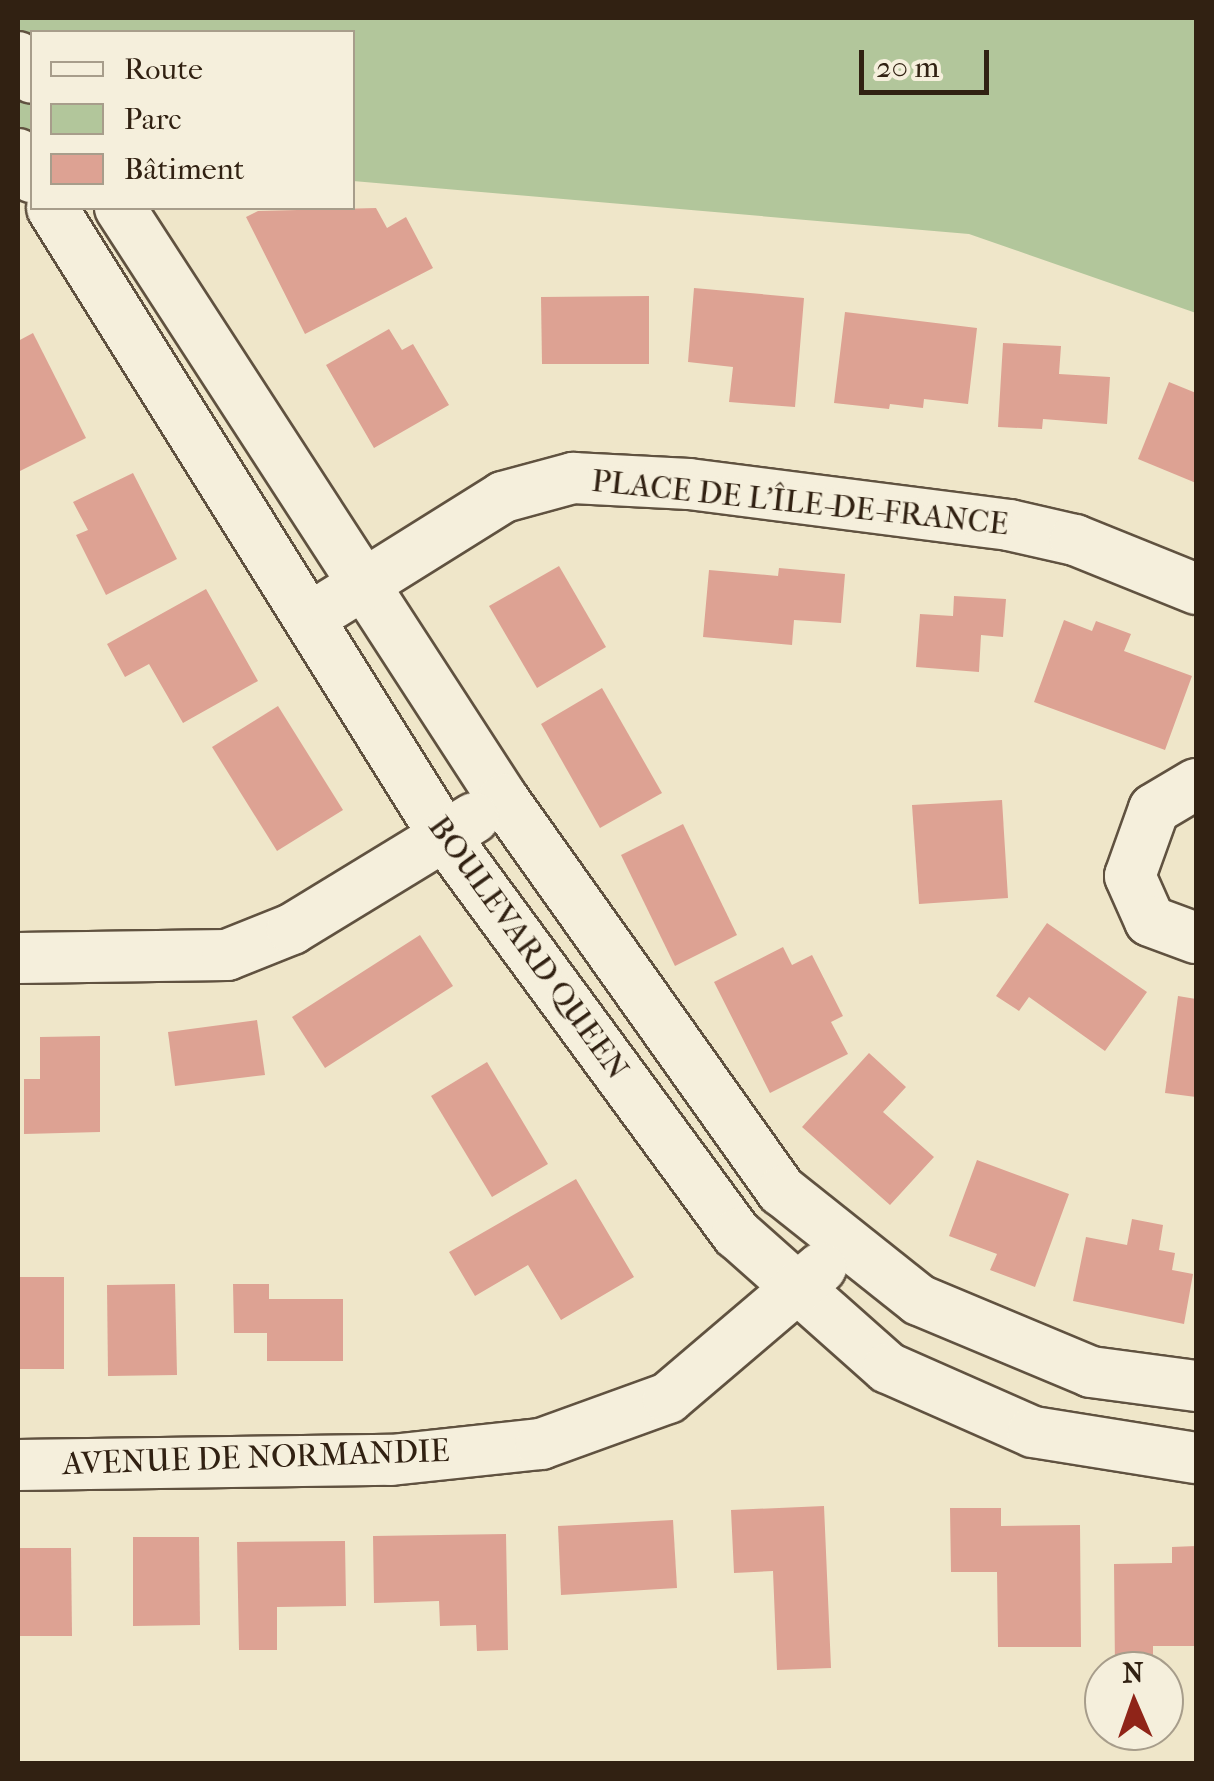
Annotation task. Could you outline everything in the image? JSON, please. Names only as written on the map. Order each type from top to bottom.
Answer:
[{"type":"street","name":"BOULEVARD QUEEN","points":[[53,210],[445,837],[737,1234],[888,1368],[1033,1432],[1196,1458]]},
{"type":"street","name":"BOULEVARD QUEEN","points":[[121,210],[360,585],[503,799],[782,1191],[919,1300],[1091,1372],[1196,1386]]},
{"type":"street","name":"PLACE DE L'ÎLE-DE-FRANCE","points":[[311,618],[503,498],[573,478],[620,478],[1009,524],[1075,540],[1196,589]]},
{"type":"street","points":[[1196,784],[1154,809],[1130,876],[1150,921],[1196,938]]},
{"type":"street","points":[[18,958],[228,955],[292,929],[503,799]]},
{"type":"street","name":"AVENUE DE NORMANDIE","points":[[18,1465],[391,1460],[541,1444],[668,1398],[800,1290],[846,1242]]},
{"type":"green space","points":[[18,18],[1196,18],[1196,313],[969,234],[355,181],[355,30],[30,30],[30,174],[18,174]]},
{"type":"building","points":[[376,208],[387,228],[406,217],[433,268],[305,334],[246,217],[258,211]]},
{"type":"building","points":[[694,288],[804,298],[795,407],[729,402],[733,367],[688,362]]},
{"type":"building","points":[[649,296],[649,364],[542,364],[541,297]]},
{"type":"building","points":[[845,312],[977,328],[968,404],[924,399],[923,408],[890,404],[889,409],[834,403]]},
{"type":"building","points":[[389,329],[402,350],[413,344],[449,405],[374,448],[326,365]]},
{"type":"building","points":[[33,333],[86,438],[18,472],[18,341]]},
{"type":"building","points":[[1003,343],[1061,346],[1059,374],[1110,377],[1107,424],[1043,419],[1042,429],[998,427]]},
{"type":"building","points":[[1169,382],[1196,393],[1196,483],[1138,459]]},
{"type":"building","points":[[133,473],[177,559],[106,595],[76,535],[88,530],[73,502]]},
{"type":"building","points":[[559,566],[606,647],[537,688],[489,606]]},
{"type":"building","points":[[779,568],[845,574],[841,623],[794,620],[792,645],[703,637],[709,570],[778,576]]},
{"type":"building","points":[[206,589],[258,681],[183,723],[149,664],[125,677],[107,644]]},
{"type":"building","points":[[954,596],[1006,599],[1003,637],[981,635],[979,672],[916,667],[920,614],[953,616]]},
{"type":"building","points":[[1064,620],[1092,631],[1096,621],[1131,634],[1124,651],[1192,676],[1165,750],[1034,702]]},
{"type":"building","points":[[602,688],[662,793],[600,828],[541,724]]},
{"type":"building","points":[[278,706],[343,810],[277,851],[212,747]]},
{"type":"building","points":[[1002,800],[1008,898],[919,904],[912,805]]},
{"type":"building","points":[[683,824],[737,935],[675,966],[621,855]]},
{"type":"building","points":[[1047,923],[1147,992],[1105,1051],[1029,997],[1019,1011],[996,996]]},
{"type":"building","points":[[420,935],[453,986],[325,1068],[292,1017]]},
{"type":"building","points":[[783,947],[792,965],[812,955],[843,1016],[831,1022],[848,1054],[770,1093],[714,982]]},
{"type":"building","points":[[1178,996],[1196,999],[1196,1097],[1165,1093]]},
{"type":"building","points":[[257,1020],[265,1075],[175,1086],[168,1032]]},
{"type":"building","points":[[100,1036],[100,1132],[24,1134],[24,1079],[40,1079],[40,1037]]},
{"type":"building","points":[[869,1053],[906,1087],[883,1112],[934,1157],[890,1205],[802,1127]]},
{"type":"building","points":[[487,1062],[548,1164],[492,1197],[431,1096]]},
{"type":"building","points":[[977,1160],[1069,1194],[1035,1287],[990,1270],[997,1254],[949,1236]]},
{"type":"building","points":[[576,1179],[634,1277],[561,1320],[528,1265],[475,1296],[449,1252]]},
{"type":"building","points":[[1132,1219],[1163,1225],[1159,1250],[1175,1253],[1172,1270],[1193,1274],[1184,1324],[1073,1301],[1086,1237],[1127,1245]]},
{"type":"building","points":[[18,1277],[64,1277],[64,1369],[18,1369]]},
{"type":"building","points":[[175,1284],[177,1375],[108,1376],[107,1285]]},
{"type":"building","points":[[233,1284],[269,1284],[269,1299],[343,1299],[343,1361],[267,1361],[267,1333],[234,1333]]},
{"type":"building","points":[[824,1506],[831,1668],[777,1670],[773,1571],[734,1573],[731,1510]]},
{"type":"building","points":[[950,1508],[1001,1508],[1001,1526],[1080,1525],[1081,1647],[998,1647],[997,1572],[951,1572]]},
{"type":"building","points":[[673,1520],[677,1588],[561,1595],[558,1526]]},
{"type":"building","points":[[506,1534],[508,1650],[477,1651],[476,1625],[440,1626],[439,1601],[374,1603],[373,1536]]},
{"type":"building","points":[[133,1537],[199,1537],[200,1625],[133,1626]]},
{"type":"building","points":[[345,1541],[346,1606],[277,1607],[277,1650],[239,1650],[237,1542]]},
{"type":"building","points":[[1196,1546],[1196,1646],[1115,1651],[1114,1564],[1172,1563],[1172,1547]]},
{"type":"building","points":[[18,1548],[71,1548],[72,1636],[18,1636]]}]
